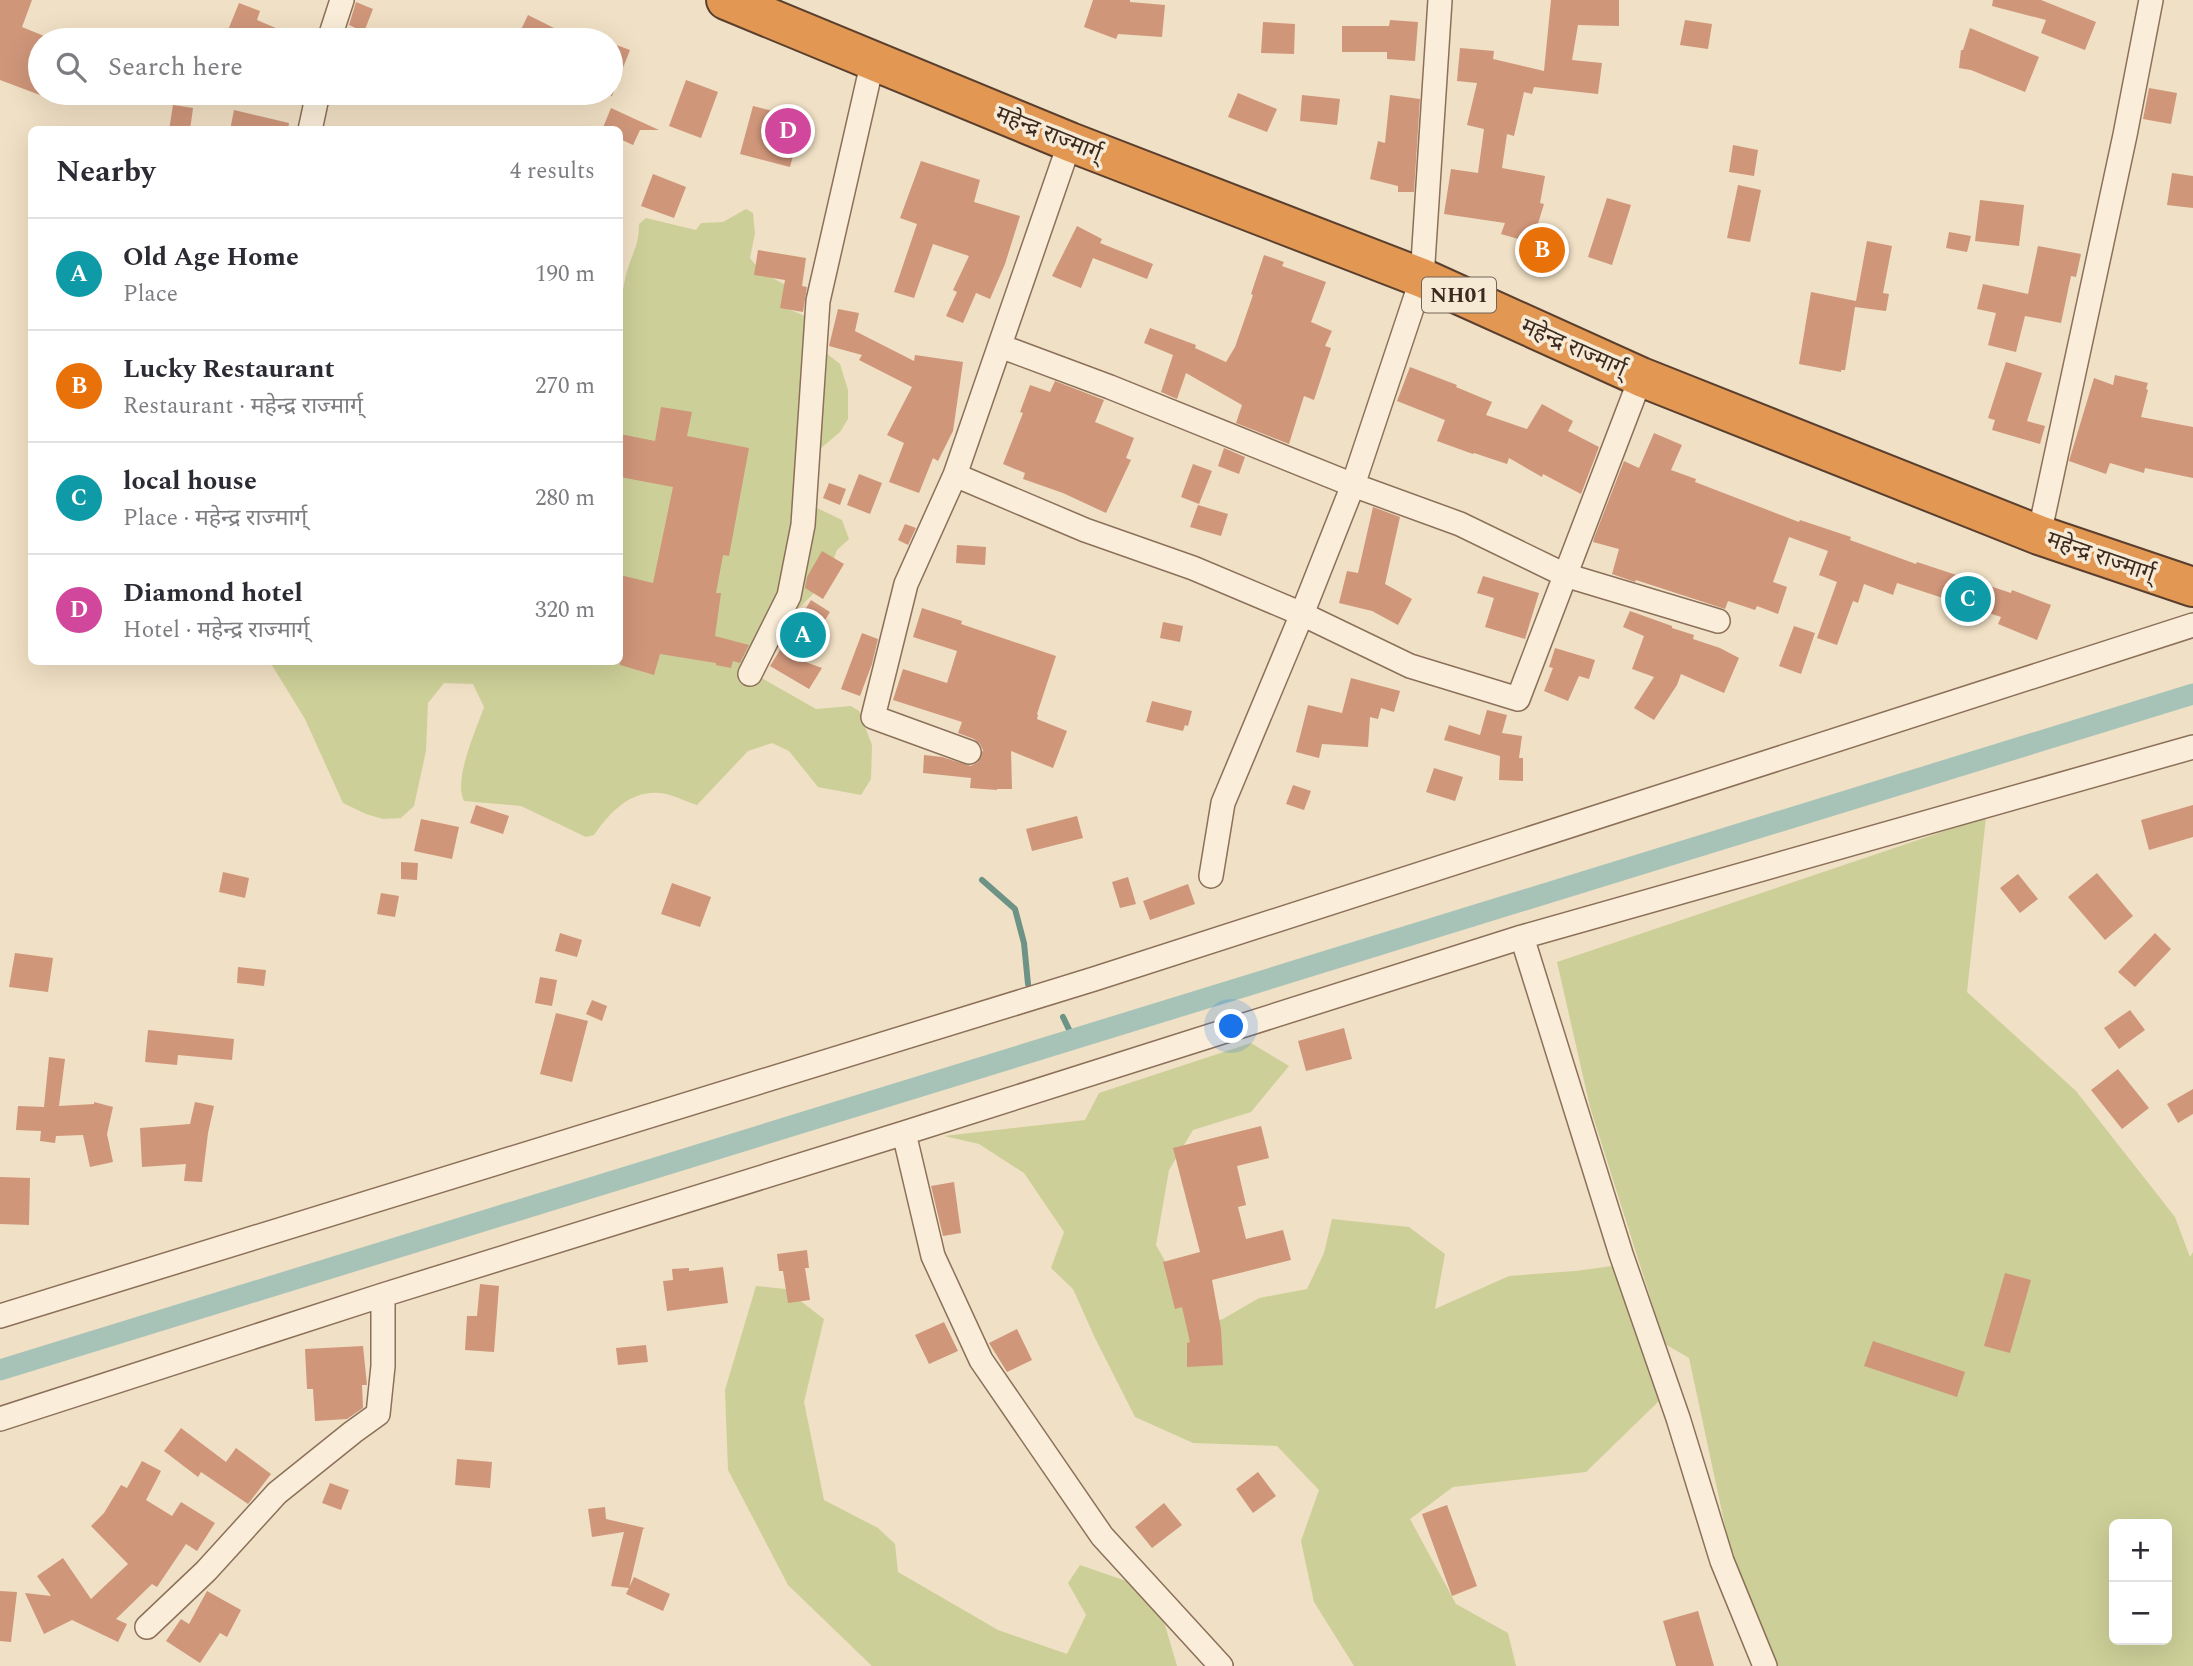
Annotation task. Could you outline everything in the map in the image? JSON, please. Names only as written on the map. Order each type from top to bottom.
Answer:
[{"type":"highway","name":"महेन्द्र राज्मार्ग्","points":[[726,0],[1070,142],[1422,278],[1641,377],[2039,535],[2193,587]]},
{"type":"street","points":[[333,28],[342,0]]},
{"type":"street","points":[[1211,876],[1223,803],[1303,614],[1353,485],[1422,278],[1440,0]]},
{"type":"street","points":[[2039,535],[2125,135],[2151,0]]},
{"type":"street","points":[[750,674],[789,596],[803,525],[818,301],[873,60]]},
{"type":"street","points":[[311,126],[315,105]]},
{"type":"street","points":[[969,752],[873,717],[906,584],[955,475],[1070,142]]},
{"type":"street","points":[[1000,346],[1110,387],[1353,485],[1460,524],[1565,575],[1718,621]]},
{"type":"street","points":[[955,475],[1085,530],[1193,568],[1303,614],[1410,666],[1518,699],[1641,377]]},
{"type":"street","points":[[0,1316],[1080,983],[2193,625]]},
{"type":"street","points":[[0,1419],[383,1295],[1522,937],[2193,747]]},
{"type":"street","points":[[1522,937],[1621,1254],[1678,1418],[1722,1561],[1765,1666]]},
{"type":"street","points":[[904,1133],[933,1256],[981,1360],[1102,1536],[1221,1666]]},
{"type":"street","points":[[147,1628],[206,1571],[277,1493],[378,1414],[383,1366],[383,1295]]},
{"type":"green space","points":[[746,209],[753,213],[755,233],[750,258],[762,273],[786,285],[788,309],[820,322],[817,346],[840,364],[848,390],[848,419],[840,432],[813,455],[815,507],[842,520],[849,539],[837,550],[825,582],[793,614],[776,636],[786,630],[768,658],[760,677],[816,709],[851,706],[859,711],[872,745],[871,779],[861,795],[818,787],[789,751],[772,743],[748,751],[697,805],[666,794],[643,794],[624,803],[594,835],[586,837],[521,806],[464,801],[461,792],[463,768],[484,707],[473,684],[444,683],[428,703],[426,751],[414,806],[401,818],[383,819],[343,803],[305,719],[272,665],[623,665],[623,289],[637,242],[639,224],[646,218],[696,230],[701,223],[723,222]]},
{"type":"green space","points":[[1986,817],[1967,992],[2076,1091],[2175,1217],[2190,1257],[2193,1252],[2193,1666],[1777,1666],[1731,1554],[1689,1358],[1665,1344],[1590,1107],[1557,962]]},
{"type":"green space","points":[[1251,1043],[1289,1066],[1251,1112],[1193,1130],[1169,1170],[1156,1245],[1179,1286],[1193,1327],[1223,1319],[1259,1298],[1307,1289],[1324,1253],[1332,1219],[1409,1227],[1445,1254],[1435,1309],[1509,1276],[1620,1265],[1659,1401],[1586,1472],[1453,1487],[1410,1519],[1456,1604],[1508,1633],[1516,1666],[1354,1666],[1314,1602],[1301,1541],[1319,1490],[1277,1446],[1193,1443],[1135,1417],[1073,1289],[1051,1268],[1064,1232],[1024,1173],[979,1144],[944,1136],[1085,1120],[1099,1093]]},
{"type":"green space","points":[[756,1286],[785,1289],[824,1319],[804,1402],[824,1500],[878,1528],[895,1544],[898,1572],[998,1630],[1067,1654],[1086,1615],[1068,1583],[1080,1565],[1155,1591],[1177,1666],[872,1666],[788,1585],[728,1470],[725,1390]]},
{"type":"building","points":[[0,0],[32,0],[22,27],[28,29],[28,90],[0,80]]},
{"type":"building","points":[[1093,0],[1130,0],[1165,5],[1162,37],[1118,34],[1116,39],[1084,27]]},
{"type":"building","points":[[1551,0],[1619,0],[1619,26],[1578,25],[1572,60],[1602,63],[1598,94],[1534,87],[1532,94],[1524,92],[1514,136],[1507,134],[1502,168],[1545,176],[1540,203],[1544,204],[1532,243],[1501,234],[1505,223],[1444,214],[1451,169],[1478,173],[1484,129],[1467,125],[1477,83],[1457,81],[1460,48],[1494,51],[1493,59],[1544,71]]},
{"type":"building","points":[[1993,0],[2041,0],[2096,22],[2085,50],[2041,33],[2046,20],[1992,6]]},
{"type":"building","points":[[356,2],[373,9],[366,28],[349,25]]},
{"type":"building","points":[[239,3],[260,11],[257,20],[276,28],[229,28]]},
{"type":"building","points":[[528,15],[554,28],[522,28]]},
{"type":"building","points":[[1390,20],[1418,22],[1415,61],[1387,59],[1387,52],[1342,52],[1342,26],[1389,26]]},
{"type":"building","points":[[1685,20],[1712,24],[1708,49],[1680,45]]},
{"type":"building","points":[[1263,22],[1295,24],[1294,54],[1261,53]]},
{"type":"building","points":[[1970,28],[2039,57],[2025,92],[1971,70],[1959,68],[1961,50]]},
{"type":"building","points":[[623,47],[630,50],[623,68]]},
{"type":"building","points":[[686,80],[718,92],[701,138],[669,126]]},
{"type":"building","points":[[2149,88],[2177,93],[2171,124],[2143,119]]},
{"type":"building","points":[[1238,93],[1277,109],[1267,132],[1228,117]]},
{"type":"building","points":[[1302,95],[1340,99],[1337,125],[1300,121]]},
{"type":"building","points":[[1390,95],[1420,99],[1414,192],[1398,192],[1398,186],[1370,179],[1378,141],[1385,143]]},
{"type":"building","points":[[173,105],[193,108],[191,126],[170,126]]},
{"type":"building","points":[[753,106],[803,119],[790,167],[740,154]]},
{"type":"building","points":[[611,108],[659,130],[640,130],[633,145],[623,140],[623,126],[604,126]]},
{"type":"building","points":[[234,110],[289,123],[289,126],[231,126]]},
{"type":"building","points":[[1733,145],[1758,150],[1754,176],[1729,172]]},
{"type":"building","points":[[921,161],[980,180],[974,202],[1020,216],[1005,264],[990,299],[976,293],[963,323],[946,316],[957,292],[953,290],[969,256],[933,244],[914,298],[894,292],[917,224],[900,218]]},
{"type":"building","points":[[2172,173],[2193,176],[2193,208],[2167,205]]},
{"type":"building","points":[[653,174],[686,187],[674,218],[641,206]]},
{"type":"building","points":[[1738,185],[1761,190],[1750,242],[1727,238]]},
{"type":"building","points":[[1607,198],[1631,205],[1612,265],[1588,257]]},
{"type":"building","points":[[1980,200],[2024,205],[2019,246],[1975,241]]},
{"type":"building","points":[[1077,226],[1102,239],[1100,243],[1153,264],[1147,279],[1093,258],[1081,288],[1052,276]]},
{"type":"building","points":[[1949,232],[1971,236],[1967,252],[1946,248]]},
{"type":"building","points":[[1867,241],[1892,246],[1883,293],[1889,294],[1886,311],[1855,307],[1845,370],[1841,372],[1799,364],[1811,292],[1856,301]]},
{"type":"building","points":[[2038,246],[2081,254],[2076,277],[2071,276],[2061,323],[2025,316],[2016,352],[1988,345],[1996,313],[1977,309],[1983,284],[2028,294]]},
{"type":"building","points":[[758,250],[806,258],[802,286],[807,287],[803,312],[780,308],[785,280],[754,275]]},
{"type":"building","points":[[1264,255],[1284,262],[1282,266],[1326,282],[1311,322],[1332,331],[1325,346],[1331,348],[1314,400],[1304,396],[1289,444],[1236,423],[1242,405],[1186,373],[1177,399],[1161,392],[1173,355],[1144,343],[1150,328],[1196,345],[1195,348],[1226,362],[1235,347]]},
{"type":"building","points":[[838,309],[859,313],[855,331],[914,361],[915,355],[963,362],[953,431],[938,461],[933,458],[919,493],[889,482],[904,443],[887,435],[912,387],[859,360],[862,355],[829,346]]},
{"type":"building","points":[[2006,362],[2042,373],[2027,421],[2045,426],[2040,444],[1992,430],[1995,420],[1988,418]]},
{"type":"building","points":[[1410,367],[1492,402],[1486,415],[1527,429],[1542,404],[1573,421],[1568,431],[1599,447],[1581,494],[1543,474],[1542,477],[1509,458],[1507,464],[1437,441],[1445,420],[1397,401]]},
{"type":"building","points":[[2115,375],[2148,383],[2141,417],[2193,427],[2193,478],[2145,468],[2144,473],[2110,463],[2106,474],[2069,461],[2094,378],[2113,385]]},
{"type":"building","points":[[1055,381],[1104,400],[1095,422],[1134,438],[1126,458],[1131,460],[1106,513],[1063,493],[1023,479],[1025,473],[1003,464],[1023,413],[1020,412],[1030,385],[1050,392]]},
{"type":"building","points":[[661,407],[692,412],[687,436],[749,448],[729,556],[723,555],[716,593],[721,593],[715,636],[749,645],[740,663],[733,661],[731,668],[660,654],[654,675],[620,665],[623,665],[623,576],[653,583],[673,487],[623,478],[623,435],[655,441]]},
{"type":"building","points":[[1654,433],[1682,445],[1671,470],[1696,479],[1695,482],[1799,522],[1800,520],[1851,537],[1850,540],[1916,564],[1917,562],[2011,593],[2012,590],[2051,605],[2037,640],[1998,624],[2001,617],[1897,583],[1893,595],[1864,584],[1858,603],[1853,601],[1837,645],[1817,638],[1837,582],[1819,575],[1828,551],[1789,537],[1773,582],[1787,587],[1778,614],[1757,606],[1755,610],[1728,601],[1725,609],[1612,574],[1619,549],[1593,542],[1594,538],[1624,461],[1639,468]]},
{"type":"building","points":[[1224,448],[1245,457],[1239,474],[1218,466]]},
{"type":"building","points":[[1193,464],[1212,471],[1199,504],[1181,497]]},
{"type":"building","points":[[859,474],[882,483],[870,514],[847,505]]},
{"type":"building","points":[[829,483],[846,489],[840,505],[823,498]]},
{"type":"building","points":[[1198,505],[1228,514],[1221,536],[1190,527]]},
{"type":"building","points":[[1373,507],[1400,517],[1385,584],[1412,599],[1398,625],[1372,611],[1339,603],[1347,571],[1358,573]]},
{"type":"building","points":[[905,524],[916,528],[908,545],[898,540]]},
{"type":"building","points":[[957,545],[986,547],[985,565],[956,563]]},
{"type":"building","points":[[822,551],[844,564],[823,599],[805,588],[807,577]]},
{"type":"building","points":[[1483,576],[1539,593],[1525,639],[1485,627],[1494,598],[1477,593]]},
{"type":"building","points":[[811,600],[830,612],[800,660],[822,668],[809,689],[770,666]]},
{"type":"building","points":[[922,608],[1056,656],[1037,714],[1037,719],[1067,731],[1053,768],[1011,751],[1012,789],[997,790],[970,788],[971,778],[923,773],[924,755],[942,757],[971,766],[978,762],[983,750],[974,739],[958,733],[962,722],[893,700],[903,669],[947,683],[957,651],[913,637]]},
{"type":"building","points":[[1630,611],[1694,635],[1693,639],[1739,658],[1724,693],[1681,674],[1677,685],[1654,720],[1634,708],[1654,677],[1632,669],[1644,636],[1623,627]]},
{"type":"building","points":[[1163,622],[1183,626],[1180,642],[1160,638]]},
{"type":"building","points":[[1794,626],[1815,633],[1801,674],[1779,666]]},
{"type":"building","points":[[862,633],[878,639],[860,696],[841,689]]},
{"type":"building","points":[[1555,648],[1595,660],[1589,679],[1579,676],[1568,701],[1544,691],[1553,668],[1549,667]]},
{"type":"building","points":[[1351,678],[1400,691],[1394,712],[1381,708],[1378,719],[1370,717],[1368,747],[1322,744],[1319,758],[1296,752],[1308,705],[1342,713]]},
{"type":"building","points":[[1152,701],[1192,711],[1188,726],[1185,725],[1183,731],[1146,722]]},
{"type":"building","points":[[1487,710],[1507,715],[1502,733],[1522,736],[1519,758],[1523,758],[1523,781],[1499,780],[1500,756],[1444,740],[1449,725],[1480,735]]},
{"type":"building","points":[[1434,768],[1463,777],[1455,801],[1426,792]]},
{"type":"building","points":[[1293,785],[1311,791],[1304,810],[1286,804]]},
{"type":"building","points":[[476,805],[509,816],[503,834],[470,823]]},
{"type":"building","points":[[2193,805],[2193,837],[2149,850],[2141,820]]},
{"type":"building","points":[[1077,816],[1083,838],[1032,851],[1026,829]]},
{"type":"building","points":[[421,819],[459,827],[452,859],[414,851]]},
{"type":"building","points":[[401,862],[418,863],[417,880],[401,879]]},
{"type":"building","points":[[223,872],[249,878],[245,898],[219,892]]},
{"type":"building","points":[[2097,873],[2133,916],[2105,940],[2068,897]]},
{"type":"building","points":[[2018,874],[2038,899],[2020,913],[2000,888]]},
{"type":"building","points":[[1128,877],[1136,904],[1120,908],[1112,882]]},
{"type":"building","points":[[672,883],[711,897],[700,927],[661,914]]},
{"type":"building","points":[[1188,884],[1195,904],[1150,920],[1143,901]]},
{"type":"building","points":[[381,893],[399,896],[395,917],[377,914]]},
{"type":"building","points":[[560,933],[582,940],[577,957],[555,951]]},
{"type":"building","points":[[2155,933],[2171,949],[2135,987],[2118,972]]},
{"type":"building","points":[[15,953],[53,958],[48,992],[9,987]]},
{"type":"building","points":[[238,967],[266,970],[264,986],[237,983]]},
{"type":"building","points":[[540,977],[557,980],[552,1006],[535,1003]]},
{"type":"building","points":[[592,1000],[607,1006],[602,1021],[586,1014]]},
{"type":"building","points":[[2130,1010],[2145,1030],[2119,1049],[2104,1028]]},
{"type":"building","points":[[556,1013],[588,1021],[572,1082],[540,1074]]},
{"type":"building","points":[[1344,1028],[1352,1059],[1306,1071],[1298,1041]]},
{"type":"building","points":[[148,1030],[234,1039],[232,1060],[178,1055],[177,1065],[145,1062]]},
{"type":"building","points":[[49,1057],[65,1059],[59,1106],[94,1102],[113,1107],[107,1134],[113,1162],[90,1167],[83,1135],[56,1136],[55,1143],[40,1141],[41,1131],[16,1130],[18,1106],[44,1107]]},
{"type":"building","points":[[2118,1069],[2149,1108],[2122,1129],[2091,1090]]},
{"type":"building","points":[[2193,1089],[2193,1114],[2178,1123],[2167,1104]]},
{"type":"building","points":[[195,1102],[214,1106],[202,1182],[184,1181],[186,1164],[142,1167],[140,1128],[190,1124]]},
{"type":"building","points":[[1261,1126],[1269,1158],[1237,1166],[1246,1205],[1238,1207],[1246,1239],[1283,1230],[1291,1260],[1212,1280],[1221,1329],[1223,1365],[1187,1367],[1187,1343],[1190,1342],[1182,1307],[1175,1309],[1163,1262],[1200,1252],[1173,1148]]},
{"type":"building","points":[[0,1177],[30,1178],[29,1225],[0,1224]]},
{"type":"building","points":[[954,1182],[961,1233],[943,1236],[931,1186]]},
{"type":"building","points":[[807,1250],[809,1268],[805,1268],[810,1300],[788,1303],[783,1271],[779,1271],[777,1254]]},
{"type":"building","points":[[723,1267],[728,1303],[667,1311],[663,1281],[673,1280],[672,1269],[689,1268],[689,1271]]},
{"type":"building","points":[[2005,1273],[2031,1280],[2010,1353],[1984,1346]]},
{"type":"building","points":[[480,1284],[499,1286],[494,1352],[465,1350],[467,1316],[477,1316]]},
{"type":"building","points":[[944,1322],[958,1351],[929,1364],[915,1335]]},
{"type":"building","points":[[1017,1329],[1032,1360],[1007,1372],[989,1343]]},
{"type":"building","points":[[1873,1341],[1965,1372],[1957,1397],[1864,1366]]},
{"type":"building","points":[[646,1345],[648,1362],[618,1365],[616,1348]]},
{"type":"building","points":[[363,1346],[367,1385],[362,1385],[363,1408],[347,1419],[315,1421],[313,1389],[307,1389],[305,1349]]},
{"type":"building","points":[[181,1428],[226,1462],[236,1448],[271,1474],[248,1504],[201,1472],[198,1477],[164,1451]]},
{"type":"building","points":[[457,1459],[492,1462],[490,1488],[455,1485]]},
{"type":"building","points":[[142,1461],[161,1471],[146,1500],[172,1516],[181,1502],[215,1523],[197,1551],[186,1544],[157,1587],[152,1584],[116,1619],[127,1624],[118,1642],[72,1620],[44,1634],[25,1593],[51,1596],[37,1576],[63,1558],[91,1599],[128,1564],[91,1526],[104,1513],[121,1485],[127,1488]]},
{"type":"building","points":[[1258,1472],[1276,1496],[1253,1513],[1236,1489]]},
{"type":"building","points":[[330,1483],[349,1490],[341,1510],[322,1503]]},
{"type":"building","points":[[1164,1503],[1182,1525],[1152,1548],[1135,1527]]},
{"type":"building","points":[[1447,1505],[1477,1586],[1452,1596],[1422,1514]]},
{"type":"building","points":[[605,1507],[606,1519],[645,1528],[629,1588],[611,1586],[624,1532],[592,1537],[588,1509]]},
{"type":"building","points":[[634,1577],[670,1594],[663,1611],[626,1594]]},
{"type":"building","points":[[0,1591],[17,1592],[11,1642],[0,1641]]},
{"type":"building","points":[[207,1591],[241,1610],[227,1637],[220,1633],[200,1663],[166,1641],[181,1619],[189,1624]]},
{"type":"building","points":[[1698,1611],[1714,1666],[1676,1666],[1663,1621]]},
{"type":"waterway","points":[[0,1370],[2193,694]]},
{"type":"waterway","points":[[982,880],[1015,909],[1024,943],[1028,984]]},
{"type":"waterway","points":[[1063,1017],[1074,1040]]},
{"type":"place","name":"Diamond hotel","points":[[788,131]]},
{"type":"place","name":"Lucky Restaurant","points":[[1542,250]]},
{"type":"place","name":"local house","points":[[1968,599]]},
{"type":"place","name":"Old Age Home","points":[[803,635]]}]
